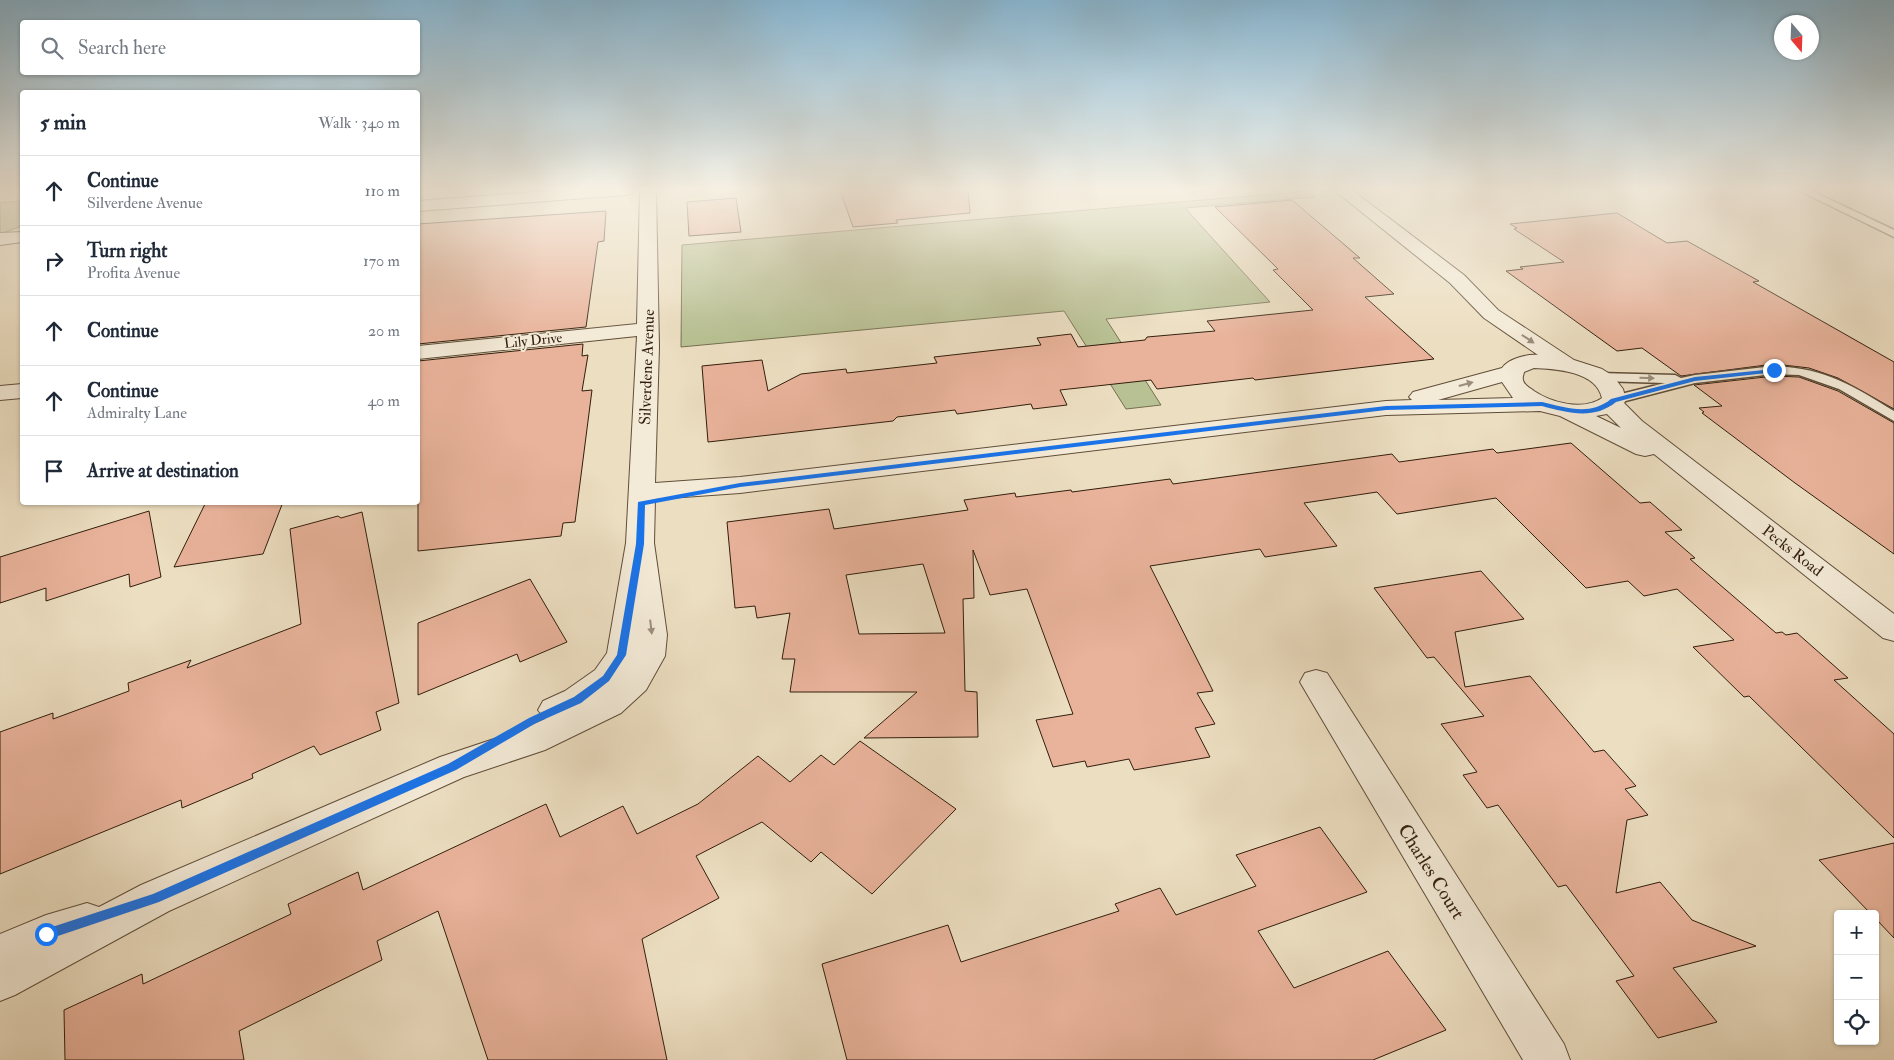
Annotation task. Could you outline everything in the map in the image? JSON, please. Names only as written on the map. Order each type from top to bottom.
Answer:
[{"type":"street","name":"Silverdene Avenue","points":[[0,981],[155,898],[452,767],[533,740],[609,704],[635,681],[649,656],[652,635],[640,544],[648,329],[648,239]]},
{"type":"street","points":[[1406,239],[1457,279],[1491,314],[1565,363],[1599,377]]},
{"type":"street","points":[[1491,314],[1515,369]]},
{"type":"street","name":"Lily Drive","points":[[420,352],[648,329]]},
{"type":"street","points":[[1386,408],[1515,369],[1531,361],[1565,363]]},
{"type":"street","name":"Pecks Road","points":[[1515,369],[1510,381],[1517,389],[1691,472]]},
{"type":"street","name":"Pecks Road","points":[[1599,377],[1614,393],[1612,402],[1633,426],[1894,630]]},
{"type":"street","points":[[0,393],[20,391]]},
{"type":"street","points":[[641,498],[1386,408],[1554,407],[1593,411],[1604,409],[1612,402]]},
{"type":"street","name":"Charles Court","points":[[1316,682],[1548,1060]]},
{"type":"street","name":"Silverdene Avenue","points":[[0,954],[46,934],[155,898]]},
{"type":"lane","points":[[1599,377],[1695,379],[1774,370],[1800,371],[1844,386],[1894,417]]},
{"type":"lane","points":[[1612,402],[1695,379]]},
{"type":"green space","points":[[746,239],[1213,239],[1270,302],[1106,319],[1161,405],[1126,409],[1064,311],[681,347],[682,245]]},
{"type":"building","points":[[420,239],[604,239],[598,242],[586,327],[420,344]]},
{"type":"building","points":[[1248,239],[1338,239],[1360,258],[1353,258],[1394,294],[1365,297],[1434,359],[1255,380],[1253,378],[1157,389],[1151,380],[1060,390],[1067,405],[1033,409],[1031,404],[957,414],[955,410],[897,417],[893,421],[708,442],[702,366],[762,360],[768,391],[801,374],[846,369],[847,373],[937,363],[934,357],[1041,345],[1037,338],[1071,334],[1078,347],[1145,340],[1147,337],[1215,331],[1207,321],[1313,310],[1273,270],[1278,269]]},
{"type":"building","points":[[1530,239],[1661,239],[1667,243],[1687,241],[1759,281],[1753,282],[1894,362],[1894,409],[1838,378],[1809,368],[1774,364],[1681,376],[1642,348],[1617,351],[1506,271],[1523,269],[1520,267],[1564,262]]},
{"type":"building","points":[[583,344],[582,356],[588,355],[582,391],[592,390],[575,522],[563,523],[561,536],[418,551],[418,505],[420,505],[420,361]]},
{"type":"building","points":[[1774,376],[1799,377],[1838,391],[1894,423],[1894,554],[1795,483],[1702,413],[1704,412],[1699,408],[1722,406],[1694,385]]},
{"type":"building","points":[[1571,443],[1640,503],[1650,502],[1682,530],[1665,532],[1695,558],[1690,559],[1776,633],[1782,632],[1786,635],[1797,633],[1848,678],[1834,680],[1894,734],[1894,838],[1749,696],[1744,697],[1693,647],[1734,640],[1677,589],[1644,596],[1628,581],[1586,588],[1496,498],[1397,514],[1377,492],[1304,503],[1337,546],[1265,557],[1260,549],[1150,566],[1213,691],[1197,693],[1215,724],[1195,728],[1210,757],[1134,770],[1129,759],[1087,767],[1085,761],[1053,767],[1036,720],[1073,714],[1027,589],[990,595],[973,550],[974,598],[963,599],[965,691],[977,692],[978,737],[864,738],[917,692],[790,692],[795,659],[782,659],[790,613],[757,618],[755,606],[735,608],[727,522],[829,509],[834,529],[968,510],[964,500],[1015,493],[1016,497],[1071,490],[1072,492],[1170,479],[1173,484],[1392,454],[1399,462],[1493,449],[1497,453]],"holes":[[[923,564],[945,633],[859,634],[846,575]]]},
{"type":"building","points":[[205,505],[282,505],[263,554],[174,567]]},
{"type":"building","points":[[149,511],[161,577],[130,587],[129,574],[46,601],[46,588],[0,603],[0,557]]},
{"type":"building","points":[[362,512],[399,703],[376,712],[381,730],[320,755],[314,746],[252,774],[253,778],[182,808],[181,800],[0,874],[0,732],[53,713],[53,719],[129,691],[128,683],[191,660],[187,668],[301,624],[290,529],[338,516],[341,518]]},
{"type":"building","points":[[1481,571],[1524,619],[1455,632],[1465,687],[1530,676],[1594,752],[1604,750],[1636,786],[1625,789],[1648,815],[1627,820],[1616,893],[1660,882],[1692,920],[1756,946],[1673,968],[1717,1022],[1658,1038],[1616,981],[1634,976],[1566,885],[1558,887],[1498,805],[1487,808],[1463,775],[1477,772],[1441,724],[1484,716],[1434,657],[1427,658],[1374,588]]},
{"type":"building","points":[[530,579],[567,642],[520,662],[517,654],[418,695],[418,623]]},
{"type":"building","points":[[860,741],[956,809],[872,894],[821,852],[811,862],[762,822],[696,856],[719,898],[642,939],[667,1060],[488,1060],[438,911],[377,941],[382,960],[239,1031],[244,1060],[65,1060],[64,1010],[142,974],[143,984],[291,914],[288,904],[358,872],[363,890],[546,804],[560,837],[623,806],[637,834],[698,804],[758,756],[790,782],[821,755],[834,765]]},
{"type":"building","points":[[1320,827],[1367,892],[1258,931],[1294,988],[1388,951],[1446,1030],[1373,1060],[847,1060],[822,964],[948,925],[961,962],[1119,911],[1115,904],[1160,888],[1176,915],[1256,886],[1236,855]]},
{"type":"building","points":[[1894,843],[1894,938],[1879,922],[1879,910],[1867,910],[1819,860]]},
{"type":"route","points":[[46,934],[155,898],[452,767],[532,720],[578,700],[606,679],[622,655],[640,544],[641,503],[740,485],[1386,408],[1542,404],[1565,410],[1593,411],[1604,409],[1614,400],[1695,379],[1774,370]]}]
